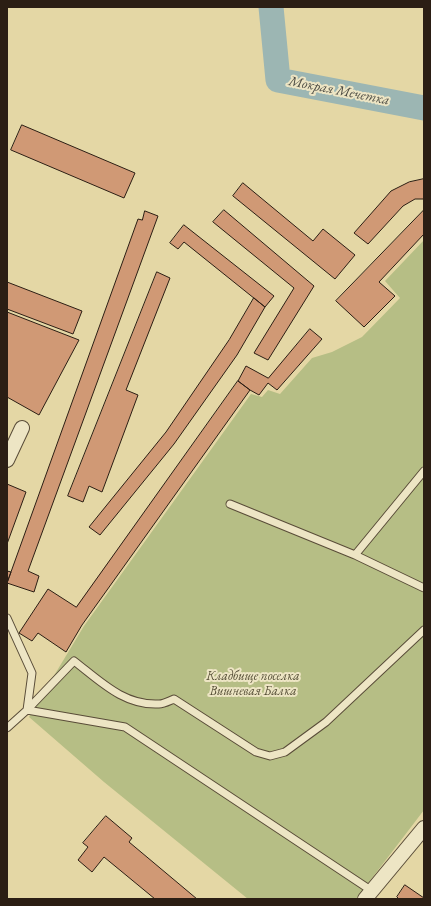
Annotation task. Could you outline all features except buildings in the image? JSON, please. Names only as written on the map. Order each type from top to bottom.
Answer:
[{"type":"street","points":[[7,460],[22,428]]},
{"type":"street","points":[[369,895],[424,828]]},
{"type":"lane","points":[[355,555],[424,471]]},
{"type":"lane","points":[[230,504],[355,555],[424,588]]},
{"type":"lane","points":[[7,618],[32,673],[27,710]]},
{"type":"lane","points":[[7,728],[27,710],[74,661],[120,696],[139,703],[161,704],[174,699],[256,752],[270,756],[285,752],[326,722],[424,630]]},
{"type":"lane","points":[[27,710],[125,727],[369,895]]},
{"type":"green space","name":"Кладбище поселка Вишневая Балка","points":[[424,240],[424,810],[356,899],[248,899],[104,782],[29,717],[84,626],[251,394],[262,397],[268,390],[280,394],[312,358],[332,352],[362,337],[400,298],[385,281]]},
{"type":"waterway","name":"Мокрая Мечетка","points":[[271,7],[278,80],[424,108]]}]
